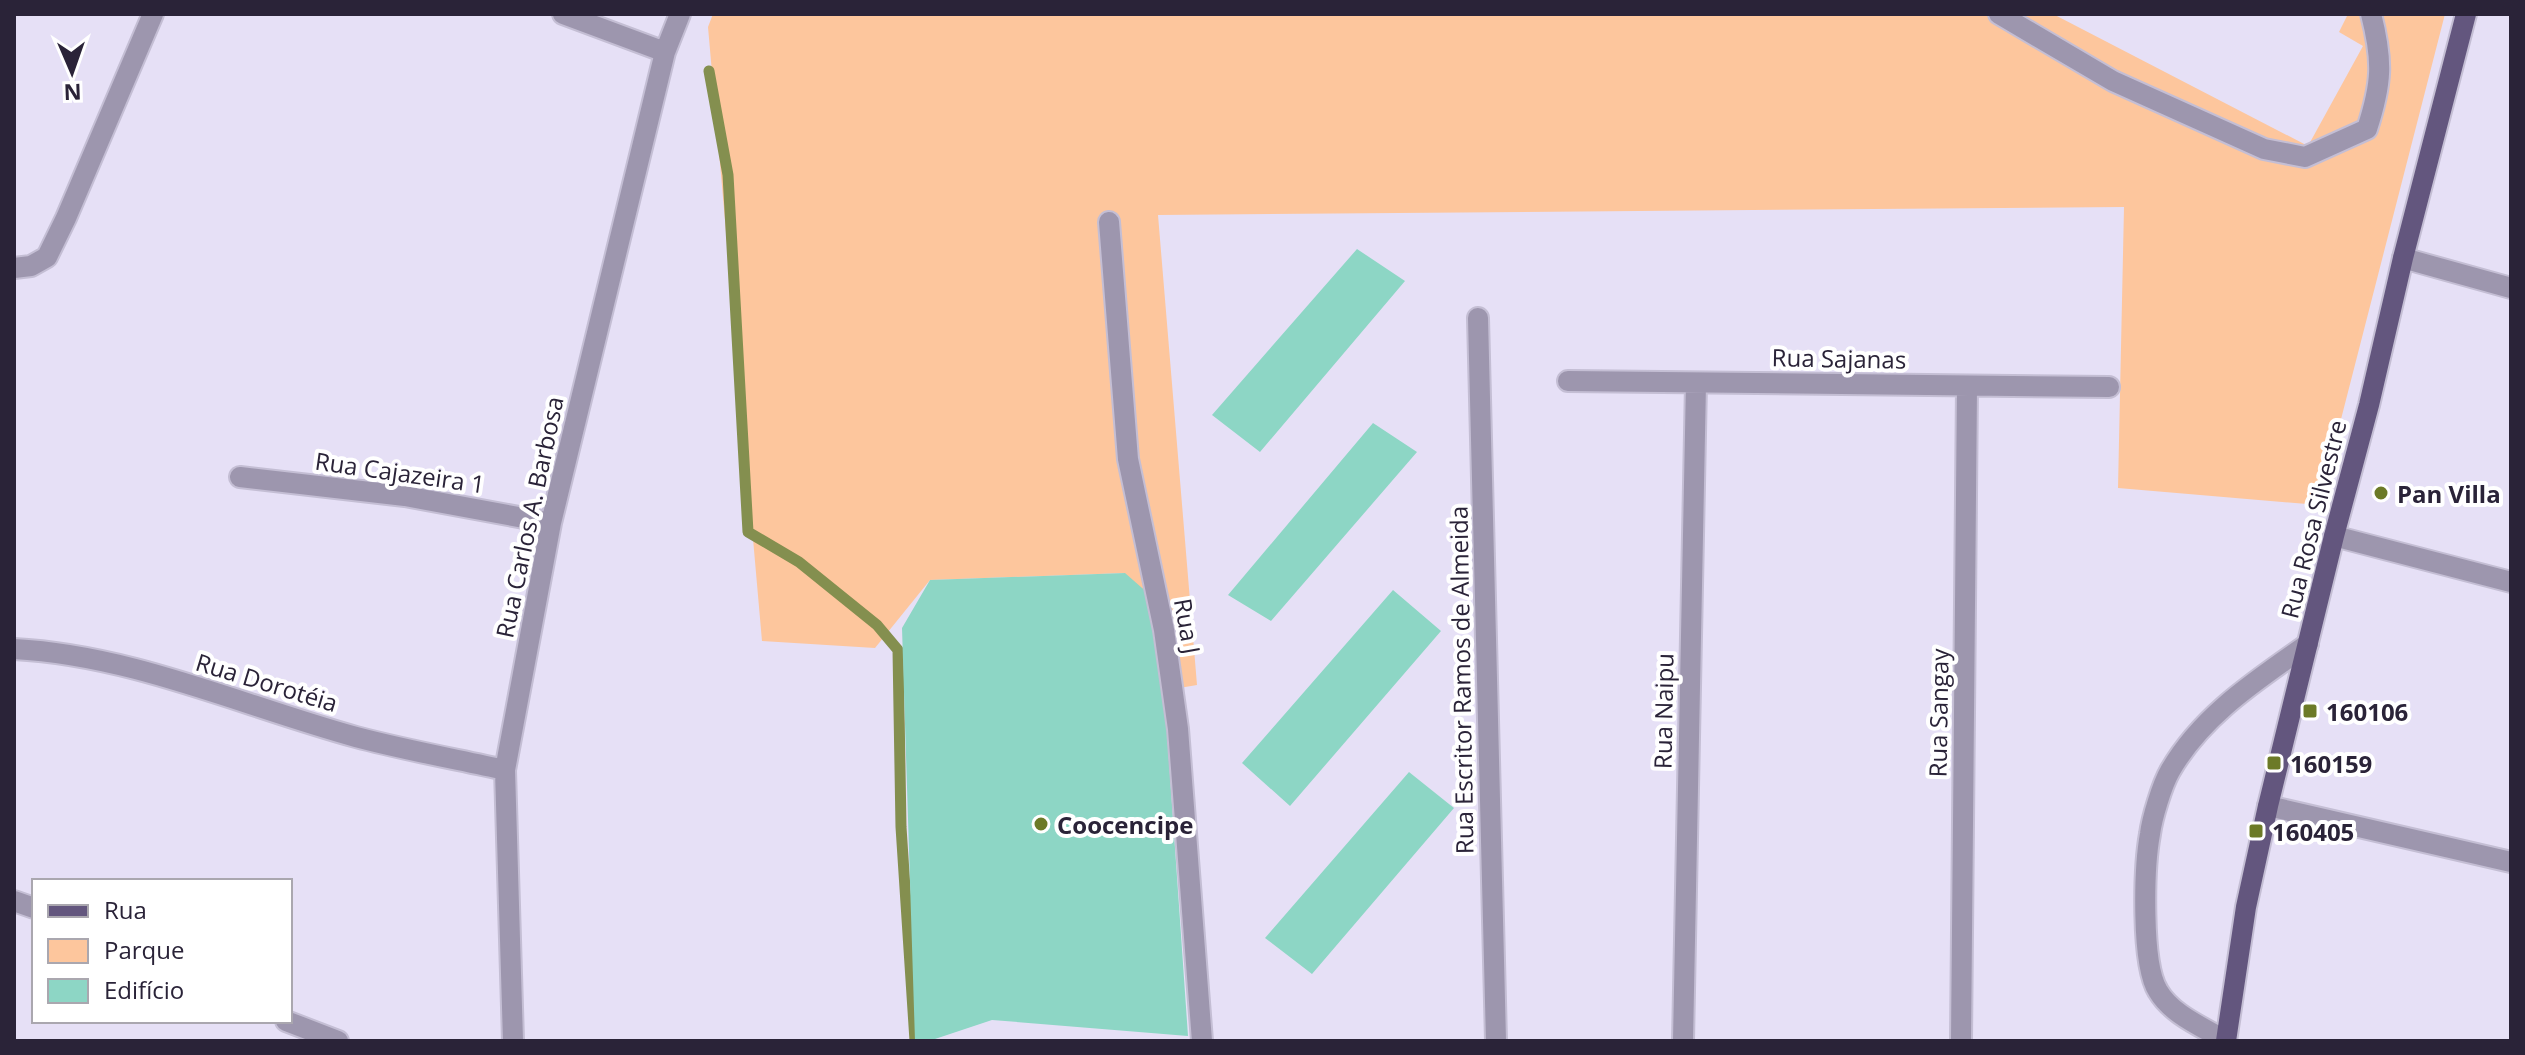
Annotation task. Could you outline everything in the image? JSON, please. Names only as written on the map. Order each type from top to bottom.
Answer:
[{"type":"main road","name":"Rua Rosa Silvestre","points":[[2226,1041],[2246,907],[2268,806],[2466,14]]},
{"type":"street","points":[[14,268],[31,266],[47,257],[153,14]]},
{"type":"street","points":[[563,14],[665,52]]},
{"type":"street","name":"Rua Carlos A. Barbosa","points":[[513,1041],[505,770],[551,523],[665,52],[680,14]]},
{"type":"street","points":[[1999,14],[2113,81],[2264,149],[2305,157],[2367,129],[2379,92],[2379,46],[2371,14]]},
{"type":"street","name":"Rua J","points":[[1109,222],[1128,459],[1164,630],[1178,729],[1202,1041]]},
{"type":"street","points":[[2403,258],[2511,288]]},
{"type":"street","name":"Rua Escritor Ramos de Almeida","points":[[1478,318],[1496,1041]]},
{"type":"street","name":"Rua Sajanas","points":[[1568,381],[2109,387]]},
{"type":"street","name":"Rua Naipu","points":[[1683,1041],[1696,383]]},
{"type":"street","name":"Rua Sangay","points":[[1961,1041],[1967,386]]},
{"type":"street","name":"Rua Cajazeira 1","points":[[240,477],[405,496],[551,523]]},
{"type":"street","points":[[2334,536],[2511,582]]},
{"type":"street","points":[[2226,1041],[2177,1012],[2157,990],[2149,958],[2145,896],[2150,833],[2170,772],[2208,722],[2237,694],[2308,644]]},
{"type":"street","name":"Rua Dorotéia","points":[[14,649],[44,650],[149,673],[357,737],[505,770]]},
{"type":"street","points":[[2268,806],[2511,862]]},
{"type":"street","points":[[289,1029],[338,1041]]},
{"type":"green space","points":[[713,14],[2053,14],[2308,146],[2363,46],[2339,32],[2348,14],[2445,14],[2319,505],[2118,488],[2124,207],[1158,215],[1197,685],[1132,696],[1125,573],[930,580],[875,648],[762,641],[708,27]]},
{"type":"building","points":[[1357,249],[1405,281],[1260,452],[1212,415]]},
{"type":"building","points":[[1373,423],[1417,452],[1271,621],[1228,595]]},
{"type":"building","name":"Coocencipe","points":[[1125,573],[1158,602],[1188,1036],[992,1020],[929,1041],[915,1041],[902,628],[930,580]]},
{"type":"building","points":[[1393,590],[1441,631],[1290,806],[1242,763]]},
{"type":"building","points":[[1409,772],[1454,808],[1312,974],[1265,938]]},
{"type":"waterway","points":[[709,71],[728,175],[748,532],[799,562],[877,625],[898,650],[901,827],[915,1041]]},
{"type":"place","name":"Pan Villa","points":[[2381,493]]},
{"type":"place","name":"160106","points":[[2310,711]]},
{"type":"place","name":"160159","points":[[2274,763]]},
{"type":"place","name":"Coocencipe","points":[[1041,824]]},
{"type":"place","name":"160405","points":[[2256,831]]}]
